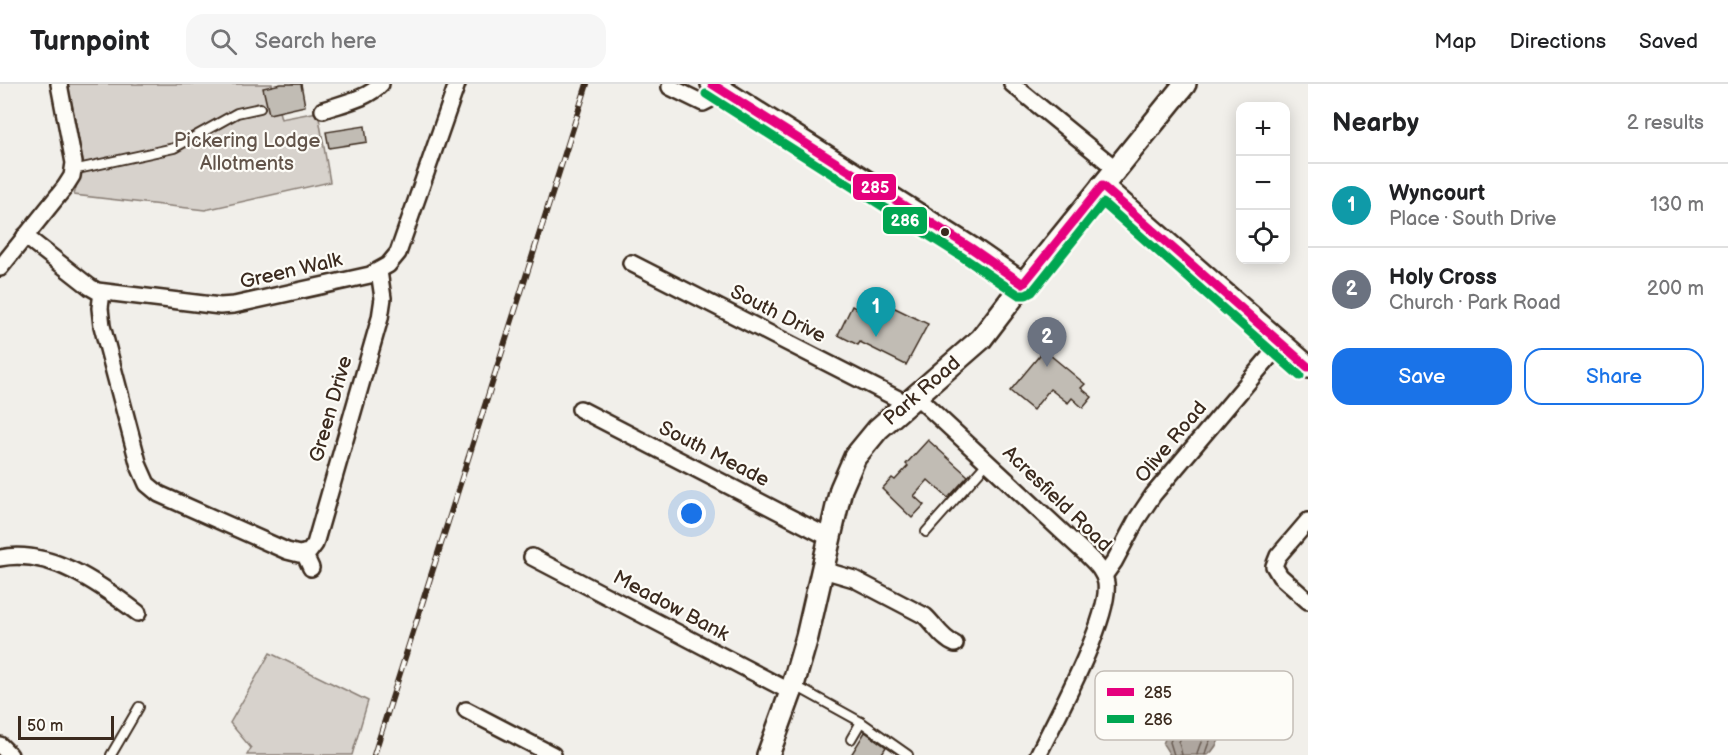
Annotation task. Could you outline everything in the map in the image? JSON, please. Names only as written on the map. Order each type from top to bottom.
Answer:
[{"type":"main road","name":"Park Road","points":[[768,755],[792,688],[812,619],[841,489],[855,457],[878,429],[981,339],[1185,84]]},
{"type":"main road","points":[[715,85],[971,248],[1023,284]]},
{"type":"main road","points":[[1102,186],[1308,367]]},
{"type":"street","points":[[0,268],[65,187],[73,170],[73,156],[59,84]]},
{"type":"street","points":[[323,110],[365,96],[381,84]]},
{"type":"street","points":[[379,272],[398,253],[457,84]]},
{"type":"street","points":[[1011,84],[1116,169]]},
{"type":"street","points":[[670,87],[703,103],[709,100],[715,85]]},
{"type":"street","name":"Green Walk","points":[[25,236],[90,287],[102,292],[225,306],[379,272]]},
{"type":"street","name":"South Drive","points":[[631,263],[911,399]]},
{"type":"street","name":"Green Drive","points":[[304,553],[309,552],[315,544],[380,318],[383,298],[379,272]]},
{"type":"street","points":[[102,292],[100,308],[102,326],[139,466],[142,488],[287,551],[304,553],[311,568]]},
{"type":"street","name":"Olive Road","points":[[1104,576],[1111,568],[1137,519],[1153,495],[1281,343]]},
{"type":"street","name":"Acresfield Road","points":[[911,399],[988,462],[1095,562],[1104,576],[1106,597],[1096,628],[1075,679],[1038,755]]},
{"type":"street","name":"South Meade","points":[[579,409],[830,538]]},
{"type":"street","points":[[1308,521],[1278,556],[1274,566],[1280,576],[1308,601]]},
{"type":"street","points":[[0,558],[22,557],[64,568],[104,587],[138,613]]},
{"type":"street","name":"Meadow Bank","points":[[532,557],[792,688]]},
{"type":"street","points":[[823,570],[843,575],[866,585],[925,616],[934,624],[949,646]]},
{"type":"street","points":[[466,710],[553,755]]},
{"type":"street","points":[[0,745],[10,755]]},
{"type":"lane","points":[[73,170],[174,148],[237,113],[260,108]]},
{"type":"lane","points":[[926,532],[988,462]]},
{"type":"lane","points":[[792,688],[861,722],[908,755]]},
{"type":"lane","points":[[111,755],[139,707]]},
{"type":"lane","points":[[852,739],[861,722]]},
{"type":"green space","name":"Pickering Lodge Allotments","points":[[68,84],[272,84],[281,119],[318,112],[330,182],[205,210],[74,195],[83,161]]},
{"type":"green space","points":[[270,653],[368,701],[352,755],[247,755],[251,748],[230,723]]},
{"type":"water","points":[[1165,740],[1219,740],[1208,755],[1170,755],[1163,744]]},
{"type":"building","points":[[281,84],[301,84],[305,106],[269,114],[263,88]]},
{"type":"building","points":[[365,126],[367,142],[329,148],[326,132]]},
{"type":"building","points":[[885,305],[928,324],[906,365],[860,342],[858,345],[838,335],[852,306],[879,320]]},
{"type":"building","points":[[1044,350],[1085,384],[1081,388],[1092,397],[1083,408],[1072,398],[1068,403],[1050,389],[1033,410],[1010,391]]},
{"type":"building","points":[[928,440],[968,476],[948,498],[928,480],[914,496],[924,505],[912,518],[882,489],[892,478],[895,480]]},
{"type":"building","points":[[865,732],[886,747],[881,755],[851,755]]},
{"type":"railway","points":[[374,755],[587,84]]},
{"type":"transit line","name":"285","points":[[712,84],[971,248],[1023,284],[1102,186],[1308,367]]},
{"type":"transit line","name":"286","points":[[706,94],[1019,295],[1032,292],[1103,203],[1300,376]]},
{"type":"place","name":"Wyncourt","points":[[876,337]]},
{"type":"place","name":"Holy Cross","points":[[1047,367]]}]
